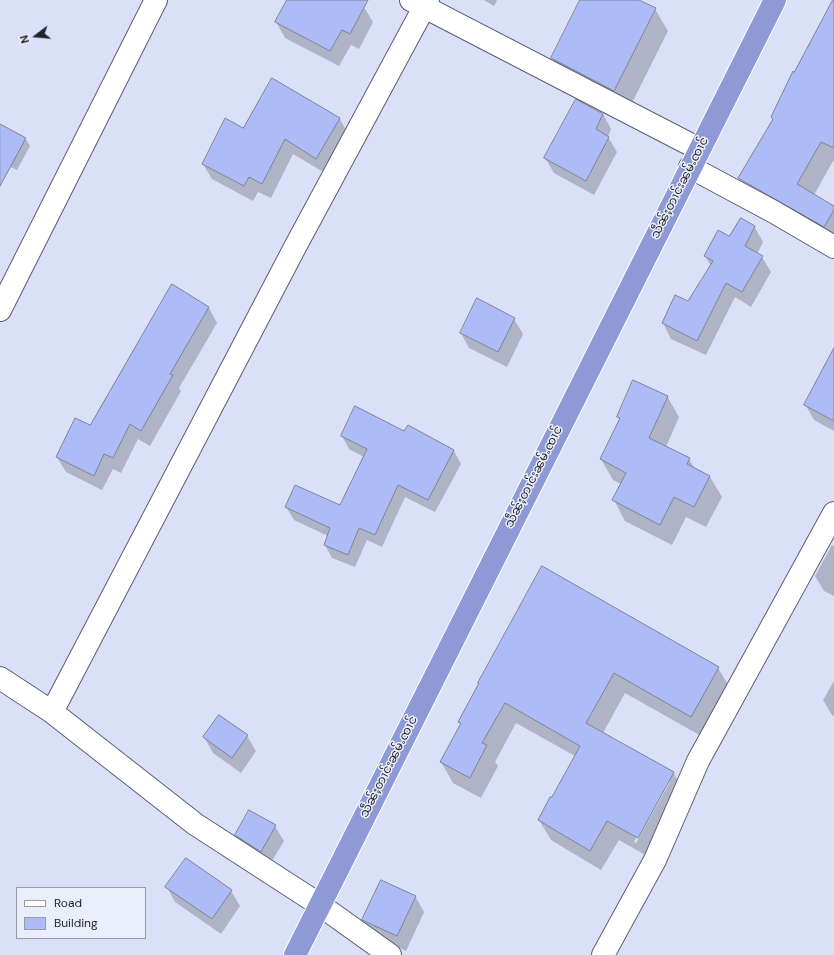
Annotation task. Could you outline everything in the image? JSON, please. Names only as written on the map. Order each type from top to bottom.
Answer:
[{"type":"highway","name":"သဵၼ်ႈတၢင်းၼမ်ႉၸၢင်","points":[[295,955],[775,0]]},
{"type":"street","points":[[0,310],[156,0]]},
{"type":"street","points":[[52,712],[294,249],[421,2],[695,158],[774,212],[834,247]]},
{"type":"street","points":[[603,955],[655,860],[698,761],[834,513]]},
{"type":"street","points":[[0,678],[52,712],[194,824],[320,905],[390,955]]},
{"type":"building","points":[[287,0],[368,0],[350,34],[342,30],[330,51],[275,22]]},
{"type":"building","points":[[580,0],[639,0],[656,8],[614,91],[551,58]]},
{"type":"building","points":[[833,0],[834,148],[821,142],[797,184],[834,206],[834,210],[824,227],[738,178],[773,119],[771,117],[793,71],[794,72]]},
{"type":"building","points":[[272,78],[340,118],[316,159],[285,139],[262,184],[249,177],[244,186],[202,164],[225,118],[243,128]]},
{"type":"building","points":[[576,99],[603,114],[596,129],[609,137],[586,181],[544,158]]},
{"type":"building","points":[[0,124],[26,138],[0,186]]},
{"type":"building","points":[[741,218],[755,226],[745,246],[763,256],[742,292],[726,283],[697,341],[662,323],[675,295],[688,301],[713,261],[704,256],[718,230],[729,236]]},
{"type":"building","points":[[172,284],[209,307],[170,374],[173,375],[141,431],[130,424],[113,458],[104,454],[94,476],[56,457],[75,418],[90,425]]},
{"type":"building","points":[[477,298],[515,318],[498,352],[460,333]]},
{"type":"building","points":[[834,348],[834,421],[804,405]]},
{"type":"building","points":[[633,380],[668,396],[649,438],[690,458],[687,464],[710,476],[694,507],[674,497],[660,525],[612,500],[626,473],[600,459],[620,418],[617,417]]},
{"type":"building","points":[[355,406],[404,431],[408,425],[454,450],[428,500],[398,485],[375,535],[359,528],[348,555],[324,545],[330,528],[285,507],[295,485],[340,505],[367,449],[341,436]]},
{"type":"building","points":[[542,566],[719,667],[691,717],[614,673],[586,723],[674,772],[638,838],[607,821],[590,851],[538,820],[580,746],[505,703],[482,743],[487,745],[470,778],[440,762],[461,723],[458,722],[478,683]]},
{"type":"building","points":[[219,715],[248,735],[232,758],[203,737]]},
{"type":"building","points":[[249,810],[276,825],[261,852],[235,835]]},
{"type":"building","points":[[186,858],[232,890],[212,919],[165,887]]},
{"type":"building","points":[[381,880],[416,896],[397,936],[362,920]]}]
